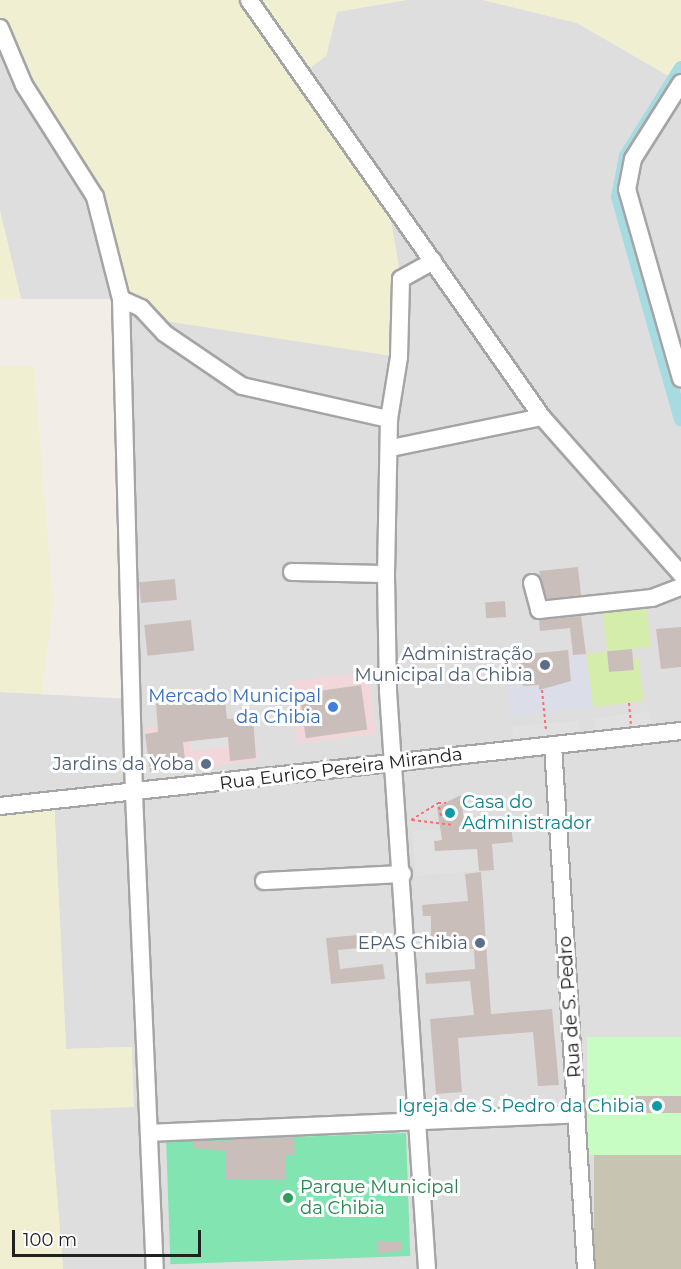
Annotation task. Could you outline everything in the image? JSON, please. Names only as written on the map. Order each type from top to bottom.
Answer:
[{"type":"street","points":[[249,0],[542,417],[681,574]]},
{"type":"street","points":[[0,28],[24,85],[95,197],[121,299],[134,794],[155,1269]]},
{"type":"street","points":[[681,83],[633,159],[627,189],[681,378]]},
{"type":"street","points":[[427,1269],[403,874],[405,820],[394,762],[386,574],[391,448],[389,419],[399,357],[402,279],[433,261]]},
{"type":"street","points":[[121,299],[141,308],[164,333],[242,386],[389,419]]},
{"type":"street","points":[[391,448],[542,417]]},
{"type":"street","points":[[292,572],[386,574]]},
{"type":"street","points":[[532,583],[539,610],[652,598],[681,587]]},
{"type":"street","name":"Rua Eurico Pereira Miranda","points":[[0,806],[134,794],[394,762],[681,731]]},
{"type":"street","name":"Rua de S. Pedro","points":[[550,745],[577,1114],[585,1269]]},
{"type":"street","points":[[264,881],[403,874]]},
{"type":"street","points":[[149,1132],[418,1123],[577,1114]]},
{"type":"path","points":[[542,690],[550,745]]},
{"type":"path","points":[[629,703],[633,737]]},
{"type":"path","points":[[438,803],[441,816]]},
{"type":"path","points":[[405,820],[438,803],[446,803]]},
{"type":"path","points":[[405,820],[454,825]]},
{"type":"shaded area","points":[[0,0],[406,0],[337,12],[326,56],[303,73],[386,191],[401,279],[399,357],[152,319],[132,304],[103,222],[0,36]]},
{"type":"shaded area","points":[[406,0],[483,0],[577,23],[681,83],[681,1269],[63,1269],[50,1110],[131,1047],[66,1049],[54,802],[0,806],[0,692],[130,699],[121,299],[21,299],[0,211],[0,36],[303,73],[326,56],[337,11]]},
{"type":"shaded area","points":[[483,0],[681,0],[681,83],[577,23]]},
{"type":"shaded area","points":[[0,211],[21,299],[0,299]]},
{"type":"shaded area","points":[[0,366],[34,366],[53,603],[42,694],[0,692]]},
{"type":"shaded area","points":[[586,654],[593,707],[511,716],[505,673],[521,671],[523,686],[549,689],[549,683],[571,681],[569,656]]},
{"type":"shaded area","name":"Mercado Municipal da Chibia","points":[[368,672],[376,734],[297,743],[290,682]]},
{"type":"shaded area","points":[[649,711],[651,725],[595,733],[594,719]]},
{"type":"shaded area","name":"Jardins da Yoba","points":[[253,717],[258,761],[149,772],[145,728]]},
{"type":"shaded area","points":[[579,721],[580,735],[513,740],[512,726]]},
{"type":"shaded area","points":[[228,737],[229,747],[191,751],[190,741]]},
{"type":"shaded area","points":[[54,801],[66,1049],[132,1047],[134,1107],[50,1110],[63,1269],[0,1269],[0,806]]},
{"type":"shaded area","points":[[475,826],[479,871],[416,876],[412,831]]},
{"type":"shaded area","points":[[594,1155],[681,1155],[681,1269],[594,1269]]},
{"type":"green space","points":[[646,606],[651,647],[607,652],[602,610]]},
{"type":"green space","points":[[607,652],[610,672],[634,670],[633,658],[638,657],[644,701],[593,707],[586,654]]},
{"type":"green space","points":[[587,1037],[681,1037],[681,1155],[587,1155]]},
{"type":"green space","name":"Parque Municipal da Chibia","points":[[406,1133],[410,1256],[170,1264],[166,1141]]},
{"type":"building","points":[[578,567],[581,595],[547,599],[539,571]]},
{"type":"building","points":[[175,579],[177,600],[141,603],[139,582]]},
{"type":"building","points":[[505,601],[506,617],[486,618],[485,602]]},
{"type":"building","points":[[581,616],[586,654],[573,655],[570,628],[540,631],[539,620]]},
{"type":"building","points":[[191,620],[194,651],[147,656],[144,625]]},
{"type":"building","points":[[681,627],[681,667],[661,669],[656,629]]},
{"type":"building","points":[[632,649],[634,670],[609,672],[607,651]]},
{"type":"building","name":"Administração Municipal da Chibia","points":[[568,650],[571,681],[539,690],[539,685],[523,686],[519,655]]},
{"type":"building","points":[[361,685],[367,730],[306,738],[300,694]]},
{"type":"building","name":"Jardins da Yoba","points":[[224,692],[227,719],[253,717],[256,758],[230,761],[228,737],[183,742],[186,768],[150,772],[145,734],[158,732],[156,703]]},
{"type":"building","points":[[461,795],[465,830],[511,825],[513,842],[492,844],[494,870],[479,871],[477,849],[435,851],[434,841],[442,840],[437,807]]},
{"type":"building","points":[[481,872],[491,1014],[552,1009],[559,1085],[538,1086],[533,1032],[458,1038],[462,1092],[436,1094],[430,1019],[474,1015],[470,981],[426,984],[425,973],[475,969],[474,949],[455,949],[454,939],[431,941],[431,916],[423,916],[422,905],[468,901],[465,874]]},
{"type":"building","points":[[379,933],[381,946],[338,950],[340,969],[383,964],[385,979],[331,984],[326,938]]},
{"type":"building","name":"Igreja de S. Pedro da Chibia","points":[[632,1096],[681,1096],[681,1113],[632,1113]]},
{"type":"building","points":[[294,1137],[295,1155],[286,1155],[286,1179],[226,1180],[225,1151],[193,1148],[193,1142]]},
{"type":"building","points":[[378,1241],[401,1241],[401,1251],[378,1254]]},
{"type":"waterway","points":[[681,68],[626,156],[618,197],[681,419]]},
{"type":"place","name":"Administração Municipal da Chibia","points":[[545,665]]},
{"type":"place","name":"Mercado Municipal da Chibia","points":[[333,707]]},
{"type":"place","name":"Jardins da Yoba","points":[[206,764]]},
{"type":"place","name":"Casa do Administrador","points":[[450,813]]},
{"type":"place","name":"EPAS Chibia","points":[[480,943]]},
{"type":"place","name":"Igreja de S. Pedro da Chibia","points":[[657,1106]]},
{"type":"place","name":"Parque Municipal da Chibia","points":[[288,1198]]}]
